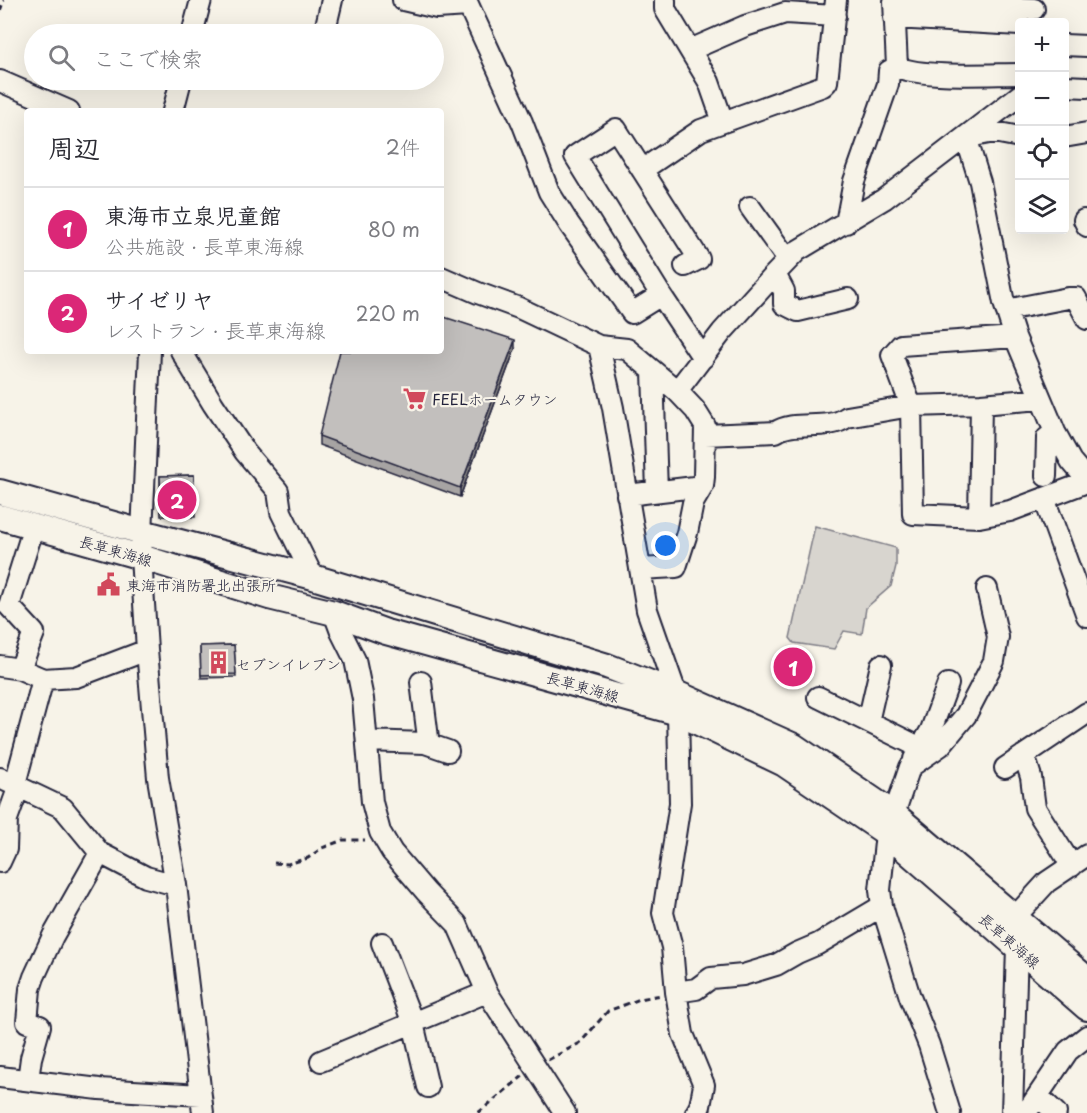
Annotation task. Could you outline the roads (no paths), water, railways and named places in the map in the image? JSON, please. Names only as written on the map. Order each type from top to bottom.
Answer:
[{"type":"main road","name":"長草東海線","points":[[0,492],[313,577],[606,666],[677,703]]},
{"type":"main road","name":"長草東海線","points":[[0,517],[141,557],[269,597],[334,613],[386,632],[677,703],[794,746],[890,824],[1015,917],[1087,979]]},
{"type":"main road","name":"長草東海線","points":[[890,824],[1017,946],[1087,1008]]},
{"type":"street","points":[[195,24],[201,0]]},
{"type":"street","points":[[326,24],[332,0]]},
{"type":"street","points":[[403,0],[437,8],[467,3],[522,122],[549,192],[568,224],[633,313],[662,295]]},
{"type":"street","points":[[665,0],[665,9],[709,82],[723,122]]},
{"type":"street","points":[[897,67],[894,1],[1034,11]]},
{"type":"street","points":[[642,170],[701,130],[823,86],[827,82],[836,8],[785,13],[745,26],[690,50]]},
{"type":"street","points":[[894,18],[1015,25]]},
{"type":"street","points":[[1069,45],[1087,46]]},
{"type":"street","points":[[897,67],[906,71],[944,74],[1015,74]]},
{"type":"street","points":[[846,224],[854,181],[888,84],[889,71],[897,67]]},
{"type":"street","points":[[0,81],[62,108]]},
{"type":"street","points":[[1069,86],[1087,87]]},
{"type":"street","points":[[174,108],[178,90]]},
{"type":"street","points":[[677,392],[722,332],[797,251],[846,224],[884,199],[1015,99]]},
{"type":"street","points":[[685,267],[699,259],[616,129],[575,156],[703,358]]},
{"type":"street","points":[[966,137],[994,132],[1015,136]]},
{"type":"street","points":[[1069,137],[1087,133]]},
{"type":"street","points":[[966,137],[980,182],[1006,310],[1015,337],[1055,432],[1080,461],[1087,481],[1010,511],[979,517],[913,514],[911,406],[892,355],[901,345],[1015,337]]},
{"type":"street","points":[[750,207],[781,267],[784,304],[798,311],[848,299]]},
{"type":"street","points":[[444,279],[519,308],[599,346],[627,349],[695,410],[705,426],[703,486],[693,503],[687,533],[676,567],[640,569]]},
{"type":"street","points":[[1006,310],[1076,298],[1087,320]]},
{"type":"street","points":[[599,346],[613,408],[648,610],[677,703],[680,803],[663,913],[672,947],[676,992],[684,1034],[704,1085],[700,1106],[696,1113]]},
{"type":"street","points":[[0,1077],[202,1104],[176,885],[158,778],[147,650],[141,557],[150,354]]},
{"type":"street","points":[[183,354],[245,452],[278,491],[281,513],[313,577]]},
{"type":"street","points":[[653,370],[657,492]]},
{"type":"street","points":[[705,435],[776,432],[781,428],[841,422],[847,417],[911,406],[1040,399]]},
{"type":"street","points":[[979,517],[981,404]]},
{"type":"street","points":[[1046,476],[1047,438],[1055,432]]},
{"type":"street","points":[[627,495],[703,486]]},
{"type":"street","points":[[1044,498],[1087,616]]},
{"type":"street","points":[[34,526],[9,606],[33,633],[10,667],[42,680],[75,677],[147,650]]},
{"type":"street","points":[[910,767],[940,746],[966,715],[994,661],[998,637],[987,589]]},
{"type":"street","points":[[334,613],[355,660],[363,699],[372,802],[380,832],[392,852],[457,924],[487,992],[565,1113]]},
{"type":"street","points":[[868,722],[881,665]]},
{"type":"street","points":[[0,862],[6,849],[11,783],[42,680]]},
{"type":"street","points":[[421,682],[428,738],[425,743]]},
{"type":"street","points":[[948,684],[931,730],[910,767],[890,824],[880,890],[882,906],[910,997],[929,1045],[950,1113]]},
{"type":"street","points":[[818,697],[921,748]]},
{"type":"street","points":[[1005,768],[1087,712]]},
{"type":"street","points":[[367,741],[425,743],[448,751]]},
{"type":"street","points":[[1015,917],[1047,882],[1079,860],[1035,808],[1031,777],[1024,755]]},
{"type":"street","points":[[11,783],[63,808],[100,853],[147,877],[176,885]]},
{"type":"street","points":[[28,1080],[31,1058],[40,1026],[27,1022],[30,989],[53,936],[100,853]]},
{"type":"street","points":[[676,992],[696,989],[711,978],[743,975],[776,965],[818,944],[882,906]]},
{"type":"street","points":[[382,943],[413,1023],[428,1087]]},
{"type":"street","points":[[1012,1113],[1017,946]]},
{"type":"street","points":[[321,1061],[487,992]]},
{"type":"street","points":[[1026,1113],[1068,1051],[1087,1036]]},
{"type":"street","points":[[1038,1096],[1056,1113]]},
{"type":"place","name":"FEELホームタウン","points":[[414,398]]},
{"type":"place","name":"サイゼリヤ","points":[[177,500]]},
{"type":"place","name":"東海市消防署北出張所","points":[[108,584]]},
{"type":"place","name":"セブンイレブン","points":[[218,663]]},
{"type":"place","name":"東海市立泉児童館","points":[[793,667]]}]
